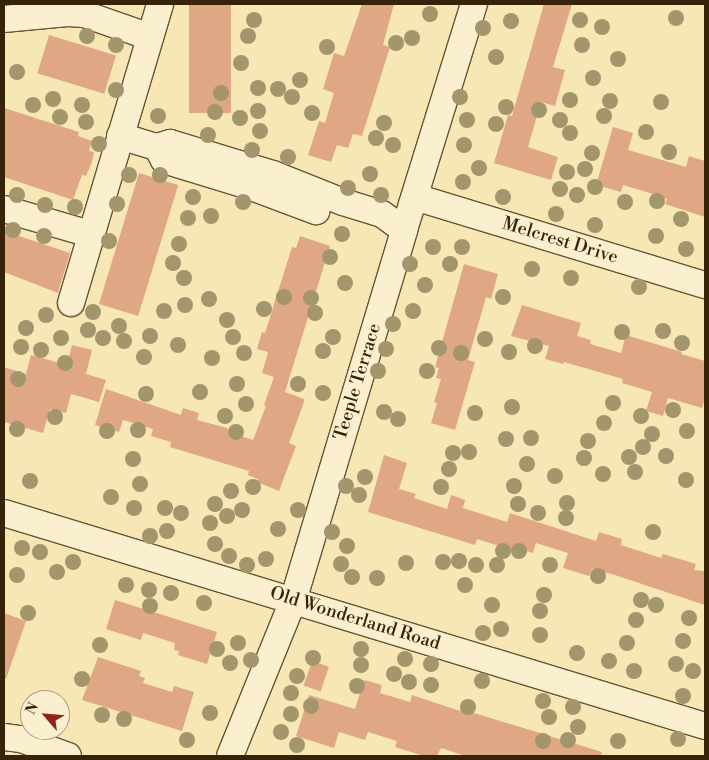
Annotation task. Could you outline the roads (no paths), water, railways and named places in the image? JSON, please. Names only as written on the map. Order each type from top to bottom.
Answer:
[{"type":"street","points":[[70,304],[160,4]]},
{"type":"street","name":"Teeple Terrace","points":[[230,756],[293,600],[474,4]]},
{"type":"street","points":[[4,20],[84,14],[150,37]]},
{"type":"street","points":[[120,136],[157,147],[170,142],[228,170],[382,214],[404,230]]},
{"type":"street","name":"Melcrest Drive","points":[[415,197],[705,285]]},
{"type":"street","points":[[4,208],[90,234]]},
{"type":"street","name":"Old Wonderland Road","points":[[4,513],[705,726]]},
{"type":"street","points":[[4,737],[21,738],[68,756]]}]
